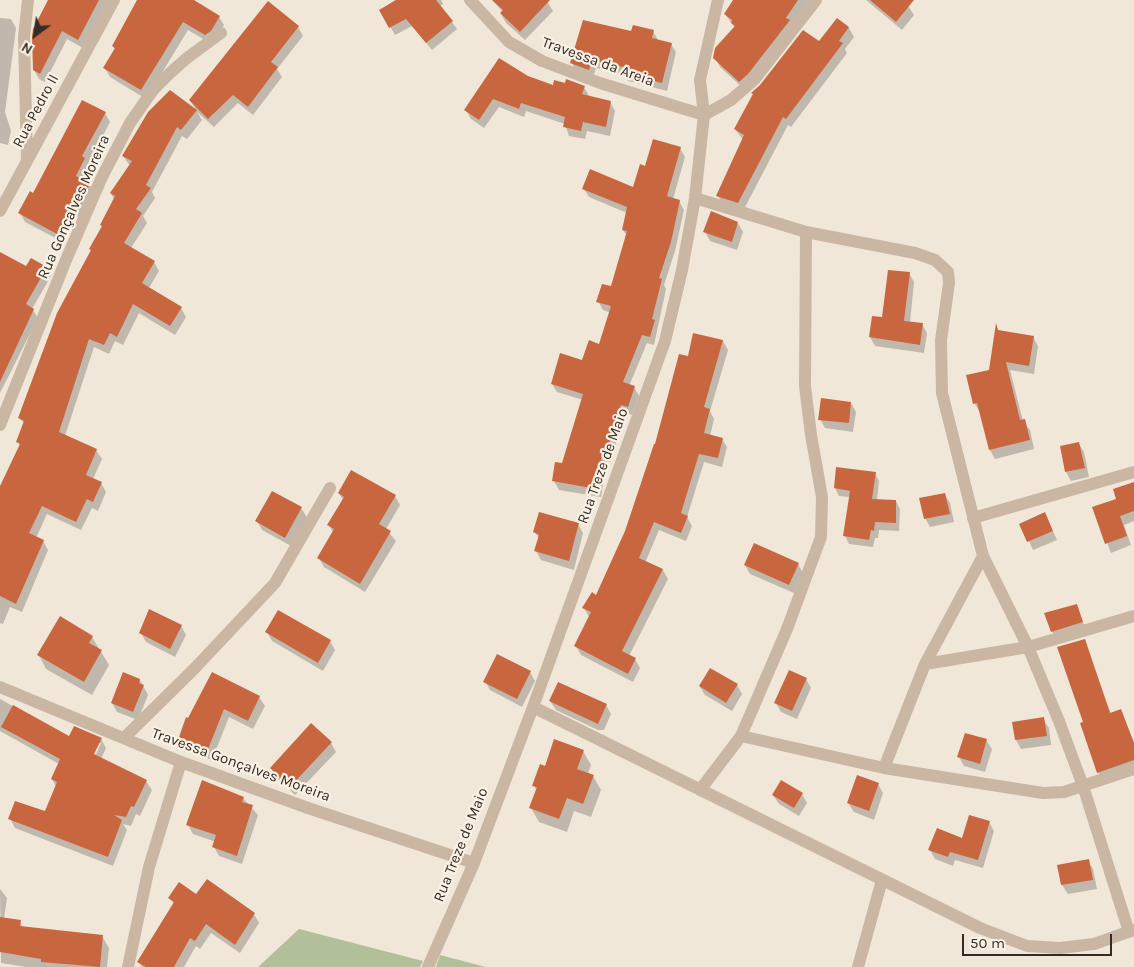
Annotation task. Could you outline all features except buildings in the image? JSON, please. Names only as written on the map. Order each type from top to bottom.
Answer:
[{"type":"street","points":[[27,161],[24,37],[28,0]]},
{"type":"street","name":"Rua Pedro II","points":[[0,211],[114,0]]},
{"type":"street","name":"Travessa da Areia","points":[[470,0],[509,42],[542,62],[600,83],[704,115]]},
{"type":"street","name":"Rua Treze de Maio","points":[[428,967],[474,863],[533,707],[665,341],[682,270],[695,198],[704,115],[700,80],[718,0]]},
{"type":"street","points":[[704,115],[731,100],[754,80],[816,0]]},
{"type":"street","name":"Rua Gonçalves Moreira","points":[[0,424],[66,260],[101,179],[130,122],[153,90],[170,73],[221,33]]},
{"type":"street","points":[[533,707],[980,928],[1027,946],[1060,948],[1094,944],[1132,931],[1059,721],[1028,647],[983,556],[942,393],[941,340],[949,283],[948,272],[934,260],[915,253],[806,232],[695,198]]},
{"type":"street","points":[[700,790],[741,736],[787,629],[821,537],[822,497],[805,386],[806,232]]},
{"type":"street","points":[[973,518],[1134,472]]},
{"type":"street","points":[[124,738],[194,669],[275,582],[330,488]]},
{"type":"street","points":[[884,768],[925,664],[983,556]]},
{"type":"street","points":[[925,664],[1028,647],[1134,616]]},
{"type":"street","name":"Travessa Gonçalves Moreira","points":[[0,687],[182,762],[308,808],[474,863]]},
{"type":"street","points":[[741,736],[884,768],[1034,792],[1064,792],[1134,769]]},
{"type":"street","points":[[128,967],[149,867],[182,762]]},
{"type":"street","points":[[858,967],[882,880]]},
{"type":"green space","points":[[299,929],[423,961],[420,967],[258,967]]},
{"type":"green space","points":[[440,955],[486,967],[436,967]]}]
